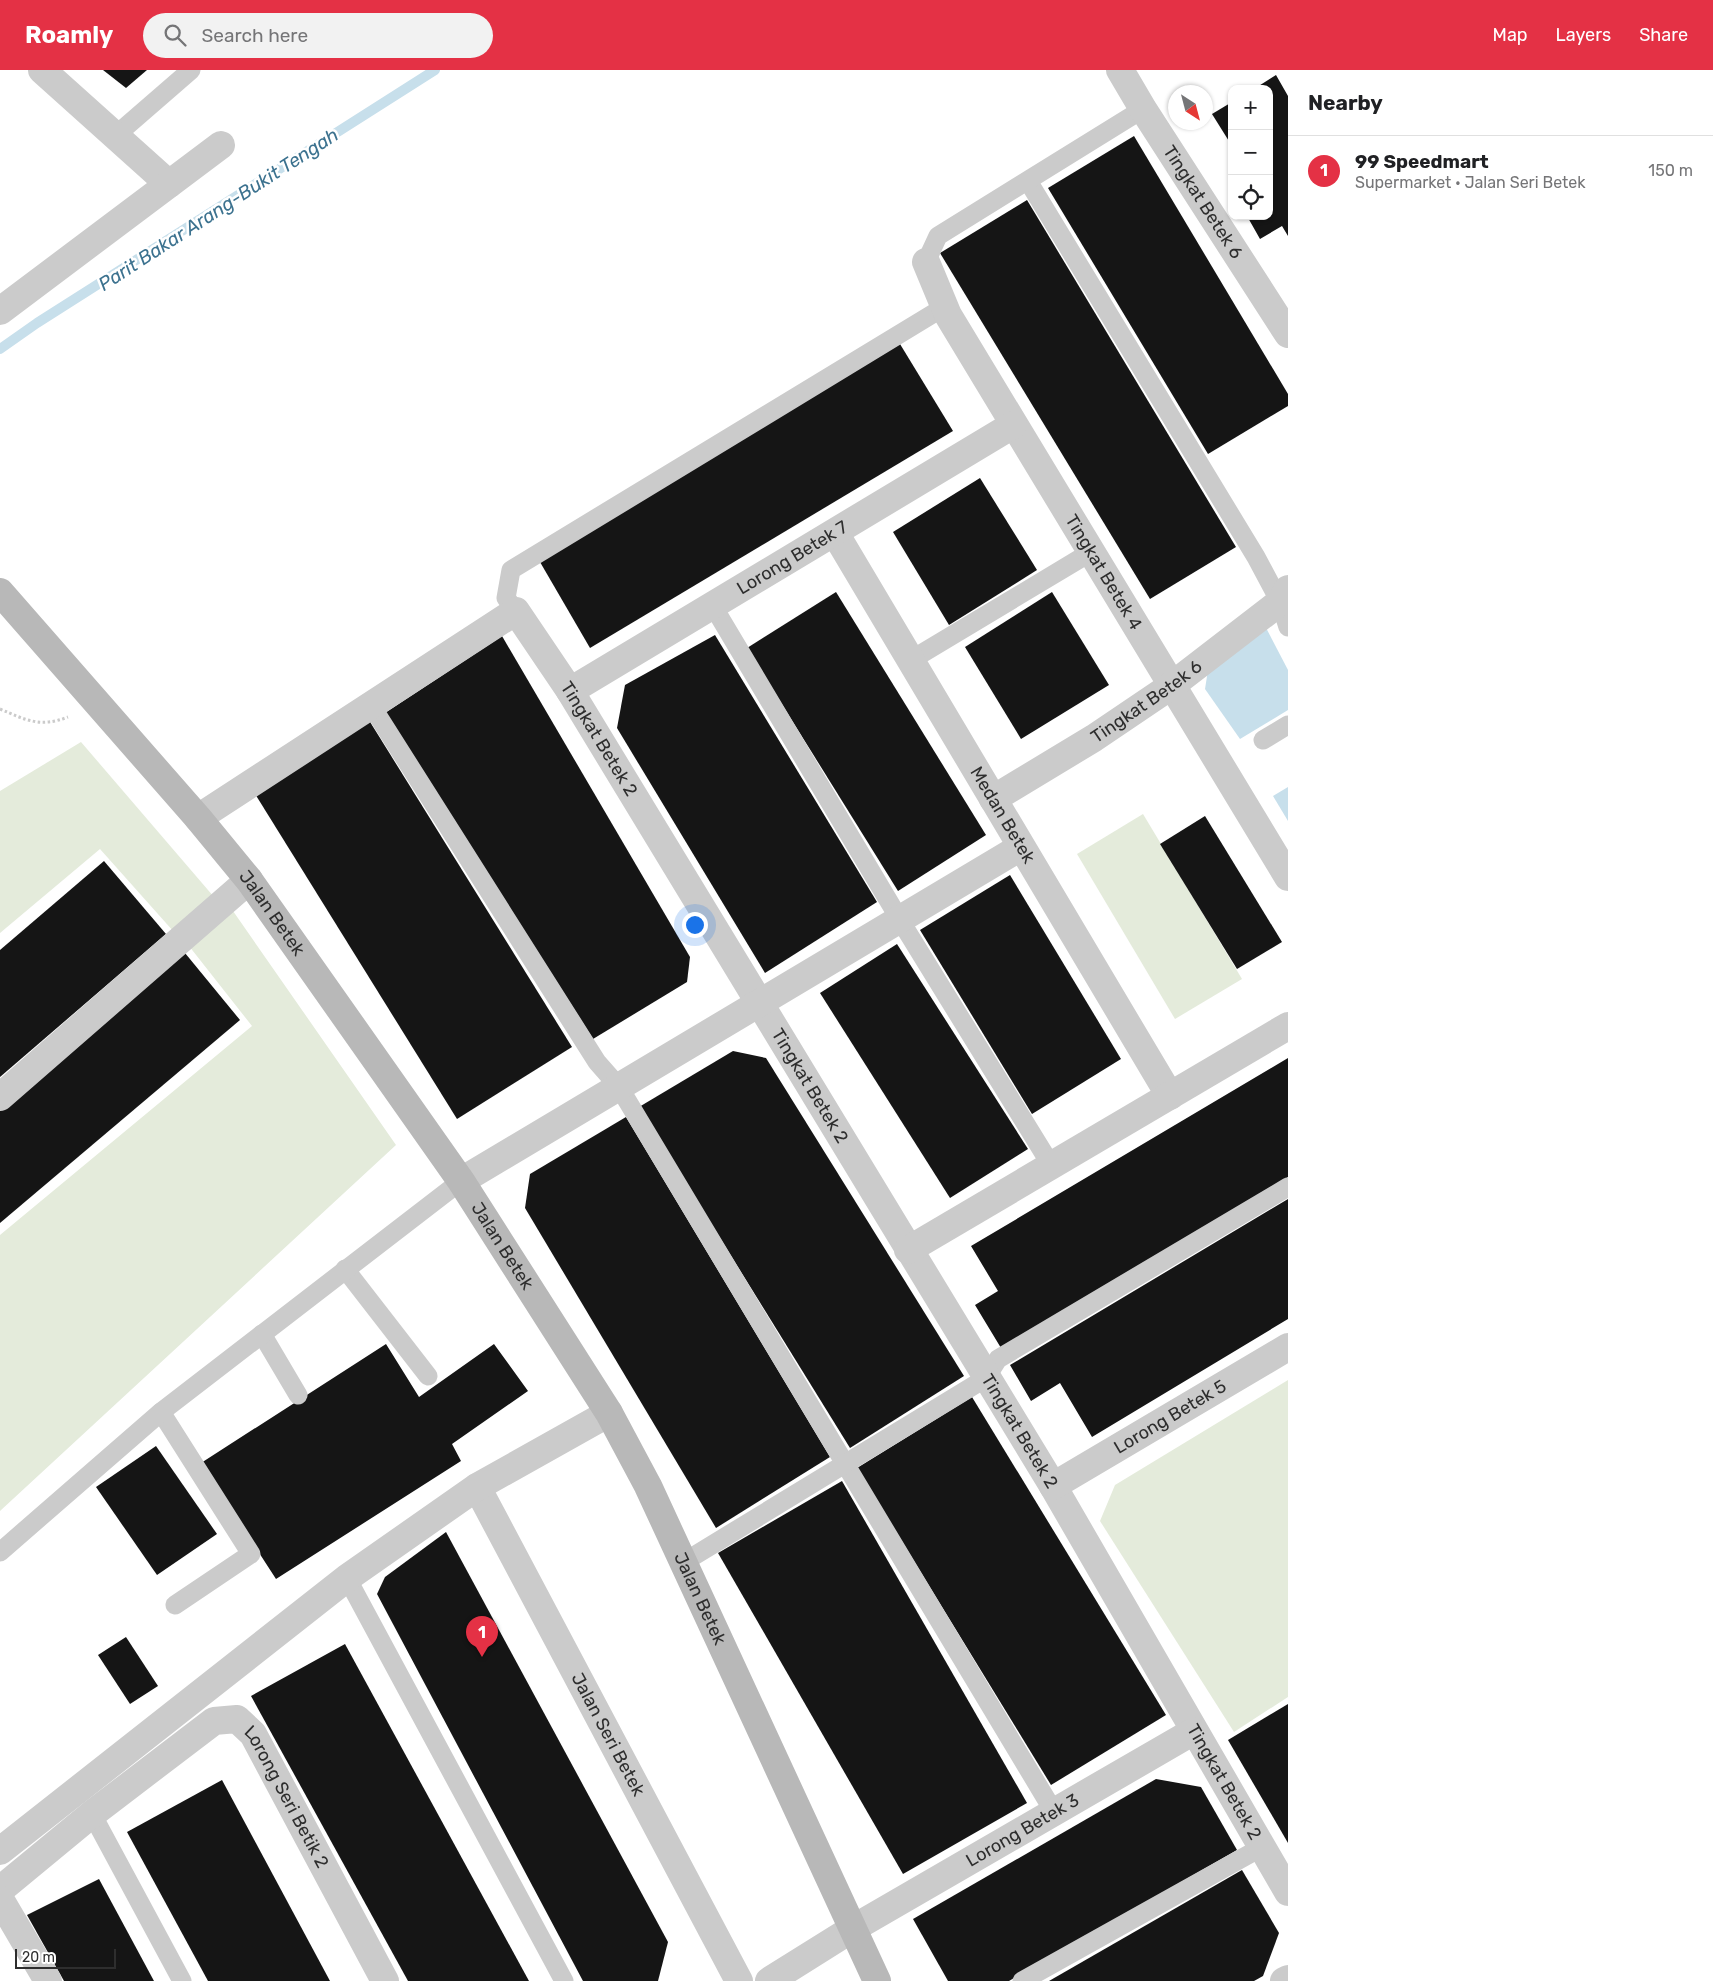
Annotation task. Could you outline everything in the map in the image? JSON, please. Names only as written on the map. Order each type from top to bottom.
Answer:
[{"type":"street","points":[[42,70],[169,184]]},
{"type":"street","name":"Tingkat Betek 6","points":[[1120,70],[1143,109],[1288,334]]},
{"type":"street","points":[[0,311],[221,145]]},
{"type":"street","name":"Tingkat Betek 4","points":[[926,262],[944,307],[1171,686],[1288,876]]},
{"type":"street","name":"Lorong Betek 7","points":[[570,691],[1013,424]]},
{"type":"street","name":"Medan Betek","points":[[835,533],[1170,1096]]},
{"type":"street","name":"Jalan Betek","points":[[0,592],[250,880],[461,1181],[609,1413],[648,1486],[684,1562],[877,1981]]},
{"type":"street","name":"Tingkat Betek 6","points":[[993,799],[1094,738],[1171,686],[1284,595]]},
{"type":"street","points":[[198,818],[516,611]]},
{"type":"street","name":"Tingkat Betek 2","points":[[516,611],[570,691],[1053,1486],[1288,1892]]},
{"type":"street","points":[[461,1181],[1021,847]]},
{"type":"street","points":[[0,1097],[250,880]]},
{"type":"street","points":[[908,1250],[1288,1026]]},
{"type":"street","name":"Lorong Betek 5","points":[[1053,1486],[1288,1347]]},
{"type":"street","points":[[0,1851],[347,1578],[477,1487],[609,1413]]},
{"type":"street","name":"Jalan Seri Betek","points":[[477,1487],[740,1981]]},
{"type":"street","name":"Lorong Seri Betik 2","points":[[0,1890],[92,1814],[214,1721],[237,1719],[253,1734],[385,1981]]},
{"type":"street","name":"Lorong Betek 3","points":[[769,1981],[852,1929],[1194,1731]]},
{"type":"street","points":[[0,1899],[48,1981]]},
{"type":"street","points":[[1284,1981],[1288,1979]]},
{"type":"lane","points":[[115,136],[192,70]]},
{"type":"lane","points":[[926,262],[938,236],[1143,109]]},
{"type":"lane","points":[[1028,181],[1256,557],[1284,595],[1288,627]]},
{"type":"lane","points":[[516,611],[506,598],[511,570],[944,307]]},
{"type":"lane","points":[[911,660],[1091,552]]},
{"type":"lane","points":[[713,606],[900,920],[1051,1166]]},
{"type":"lane","points":[[371,705],[597,1062],[619,1087],[1054,1812]]},
{"type":"lane","points":[[1263,740],[1288,725]]},
{"type":"lane","points":[[0,1552],[162,1412],[461,1181]]},
{"type":"lane","points":[[684,1562],[986,1378],[998,1359],[1288,1187]]},
{"type":"lane","points":[[345,1269],[428,1376]]},
{"type":"lane","points":[[262,1334],[298,1395]]},
{"type":"lane","points":[[162,1412],[251,1554],[175,1605]]},
{"type":"lane","points":[[347,1578],[564,1981]]},
{"type":"lane","points":[[92,1814],[182,1981]]},
{"type":"lane","points":[[1022,1981],[1262,1847]]},
{"type":"path","points":[[0,710],[34,723],[49,723],[80,713],[98,703]]},
{"type":"green space","points":[[81,742],[214,897],[174,932],[100,849],[0,933],[0,791]]},
{"type":"green space","points":[[1143,814],[1242,979],[1175,1019],[1077,854]]},
{"type":"green space","points":[[233,911],[396,1145],[0,1511],[0,1235],[252,1026],[189,946]]},
{"type":"green space","points":[[1288,1380],[1288,1697],[1234,1732],[1100,1521],[1115,1485]]},
{"type":"water","points":[[1264,624],[1288,670],[1288,710],[1240,739],[1205,689],[1210,657]]},
{"type":"water","points":[[1288,787],[1288,821],[1273,796]]},
{"type":"building","points":[[103,70],[147,70],[126,88]]},
{"type":"building","points":[[1276,75],[1288,96],[1288,236],[1282,226],[1260,239],[1249,220],[1273,220],[1273,85],[1260,85]]},
{"type":"building","points":[[1228,104],[1228,140],[1213,116],[1213,113]]},
{"type":"building","points":[[1134,136],[1288,394],[1288,406],[1208,454],[1048,188]]},
{"type":"building","points":[[1027,200],[1236,547],[1150,599],[940,253]]},
{"type":"building","points":[[900,344],[953,431],[590,648],[540,562]]},
{"type":"building","points":[[980,478],[1037,570],[949,625],[893,532]]},
{"type":"building","points":[[836,592],[986,835],[898,891],[747,648]]},
{"type":"building","points":[[1052,592],[1109,685],[1021,739],[965,647]]},
{"type":"building","points":[[715,635],[877,902],[765,973],[617,728],[625,685]]},
{"type":"building","points":[[502,636],[690,957],[687,982],[593,1039],[385,713]]},
{"type":"building","points":[[367,717],[572,1047],[457,1119],[252,789]]},
{"type":"building","points":[[1205,816],[1282,942],[1237,969],[1160,844]]},
{"type":"building","points":[[104,861],[166,934],[0,1077],[0,950]]},
{"type":"building","points":[[1010,875],[1121,1059],[1032,1114],[920,930]]},
{"type":"building","points":[[897,944],[1028,1149],[950,1198],[820,993]]},
{"type":"building","points":[[185,953],[240,1020],[0,1223],[0,1111]]},
{"type":"building","points":[[733,1051],[766,1058],[964,1376],[850,1448],[639,1107]]},
{"type":"building","points":[[1288,1058],[1288,1177],[1001,1348],[975,1305],[998,1291],[971,1246]]},
{"type":"building","points":[[626,1117],[830,1457],[716,1528],[525,1208],[530,1174]]},
{"type":"building","points":[[1288,1199],[1288,1319],[1092,1437],[1060,1383],[1031,1401],[1010,1365]]},
{"type":"building","points":[[386,1344],[419,1397],[494,1344],[528,1391],[452,1444],[461,1461],[276,1579],[201,1463]]},
{"type":"building","points":[[972,1397],[1166,1715],[1051,1785],[857,1468]]},
{"type":"building","points":[[156,1446],[217,1534],[157,1575],[96,1487]]},
{"type":"building","points":[[842,1481],[1027,1803],[903,1874],[718,1553]]},
{"type":"building","points":[[446,1532],[668,1942],[658,1981],[583,1981],[377,1594],[385,1577]]},
{"type":"building","points":[[126,1637],[158,1686],[130,1704],[98,1655]]},
{"type":"building","points":[[345,1644],[529,1981],[408,1981],[251,1696]]},
{"type":"building","points":[[1288,1704],[1288,1843],[1228,1740]]},
{"type":"building","points":[[1156,1779],[1201,1787],[1237,1850],[1009,1981],[948,1981],[913,1919]]},
{"type":"building","points":[[222,1780],[330,1981],[208,1981],[127,1832]]},
{"type":"building","points":[[1242,1870],[1279,1933],[1263,1976],[1254,1981],[1049,1981]]},
{"type":"building","points":[[99,1879],[154,1981],[64,1981],[27,1915]]},
{"type":"waterway","name":"Parit Bakar Arang-Bukit Tengah","points":[[0,349],[37,323],[435,70]]},
{"type":"place","name":"99 Speedmart","points":[[482,1657]]}]
